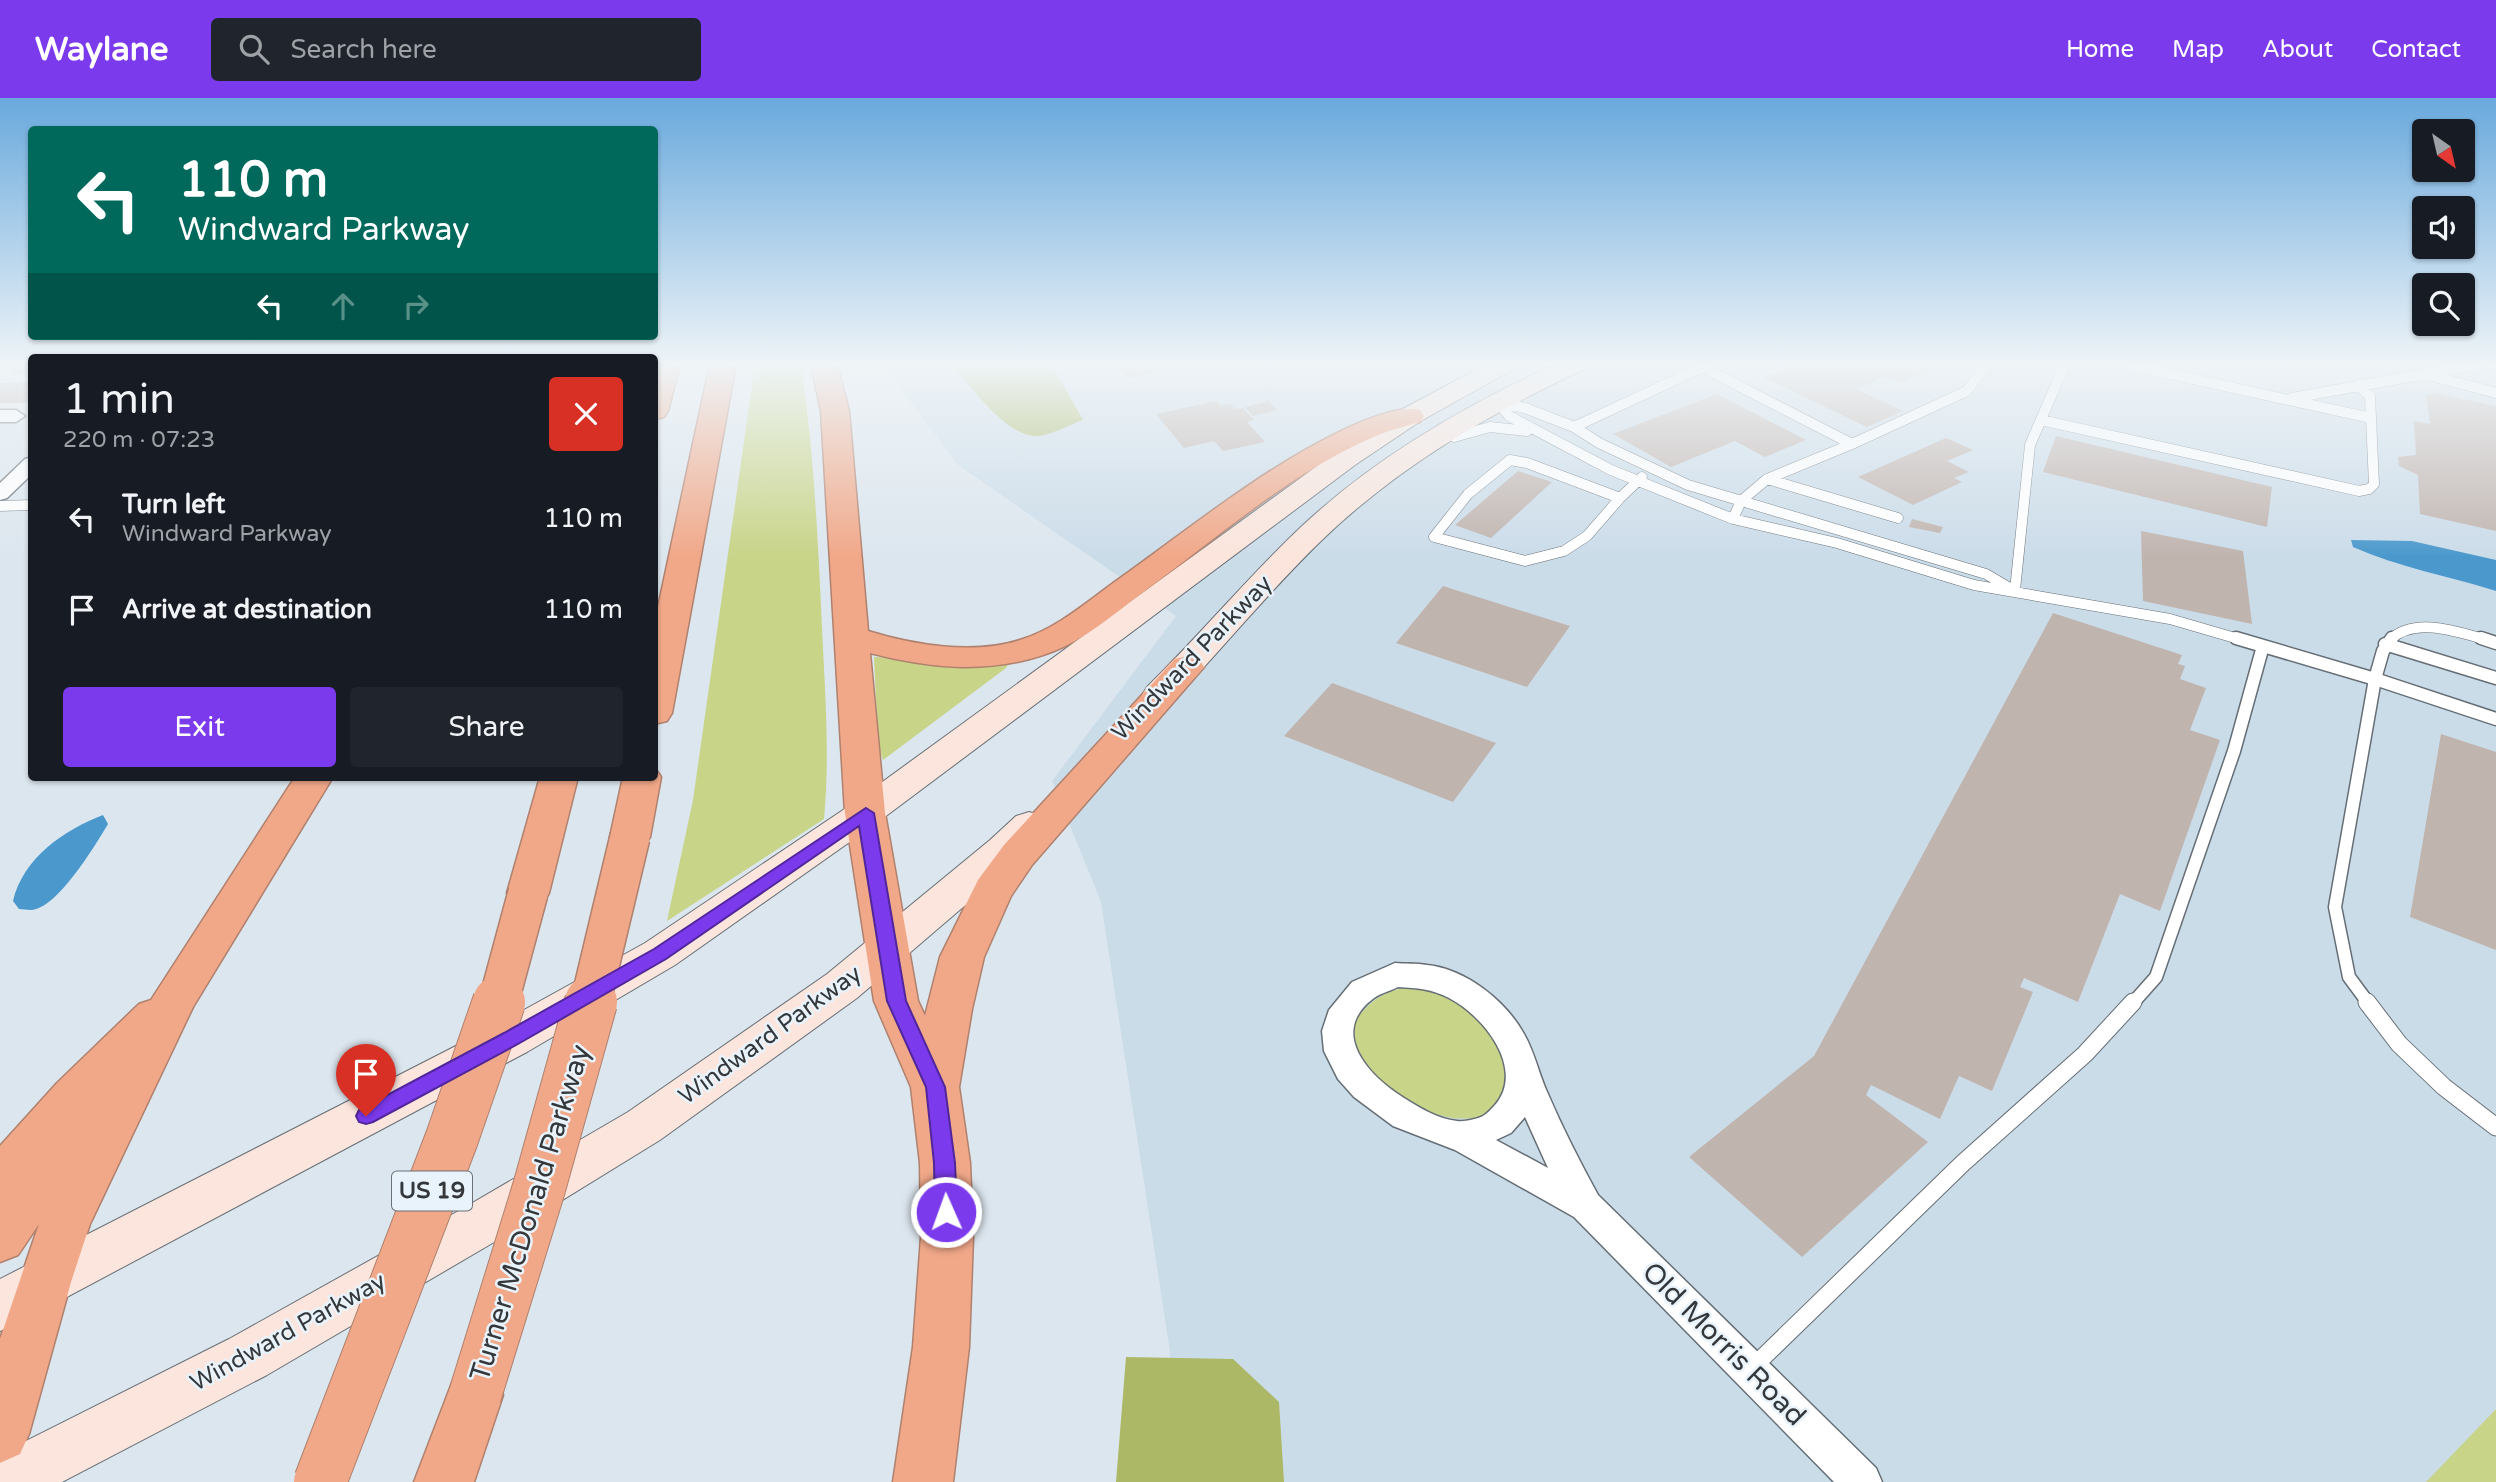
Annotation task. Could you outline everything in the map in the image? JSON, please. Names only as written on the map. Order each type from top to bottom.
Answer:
[{"type":"highway","points":[[658,693],[710,429]]},
{"type":"highway","points":[[836,429],[840,509],[853,636],[866,813],[886,950],[896,1001],[936,1087]]},
{"type":"highway","points":[[853,636],[872,644],[935,654],[981,655],[1030,649],[1090,615],[1298,466],[1373,429]]},
{"type":"highway","points":[[923,1482],[941,1347],[947,1237],[945,1163],[936,1087],[949,1009],[962,957],[993,891],[1018,855],[1187,667]]},
{"type":"highway","points":[[0,1434],[22,1294],[65,1222],[174,999],[311,781]]},
{"type":"highway","name":"US 19","points":[[320,1482],[452,1138],[498,1004],[558,781]]},
{"type":"highway","name":"Turner McDonald Parkway","points":[[444,1482],[475,1395],[576,1066],[608,941],[641,781]]},
{"type":"highway","points":[[0,1182],[74,1097],[174,999]]},
{"type":"highway","points":[[0,1238],[38,1182],[125,1100]]},
{"type":"main road","points":[[22,1294],[511,1039],[660,954],[866,813],[1345,459],[1391,429]]},
{"type":"main road","name":"Windward Parkway","points":[[4,1482],[248,1357],[480,1224],[644,1126],[842,986],[1004,850],[1187,667],[1314,531],[1363,489],[1451,429]]},
{"type":"street","points":[[0,494],[28,467]]},
{"type":"street","name":"Old Morris Road","points":[[1586,1206],[1555,1149],[1508,1034],[1491,1012],[1471,994],[1448,981],[1415,975],[1393,976],[1373,982],[1354,997],[1343,1013],[1337,1035],[1341,1058],[1357,1080],[1378,1099],[1401,1114],[1426,1127],[1459,1136],[1586,1206],[1862,1482]]},
{"type":"street","points":[[1459,1136],[1483,1131],[1500,1123],[1511,1113],[1525,1079]]},
{"type":"lane","points":[[1363,489],[1435,444],[1471,429]]},
{"type":"lane","points":[[1515,429],[1544,434]]},
{"type":"lane","points":[[1533,429],[1637,481],[1733,519],[1837,543],[1974,585],[2170,619],[2375,679],[2496,719]]},
{"type":"lane","points":[[1576,429],[1599,443],[1688,485],[1986,574],[2015,590]]},
{"type":"lane","points":[[1822,429],[1852,444]]},
{"type":"lane","points":[[1733,519],[1741,501],[1767,479],[1885,429]]},
{"type":"lane","points":[[2015,590],[2030,445],[2037,429]]},
{"type":"lane","points":[[2079,429],[2359,491],[2369,489],[2374,484],[2371,429]]},
{"type":"lane","points":[[1620,498],[1527,463],[1510,460],[1467,495],[1444,520],[1434,537],[1525,561],[1564,551],[1587,536],[1637,481],[1654,470]]},
{"type":"lane","points":[[1767,479],[1898,518]]},
{"type":"lane","points":[[0,506],[28,505]]},
{"type":"lane","points":[[2496,643],[2448,629],[2420,629],[2396,632],[2385,644],[2375,679],[2334,907],[2349,977],[2399,1044],[2444,1087],[2496,1126]]},
{"type":"lane","points":[[2385,644],[2496,678]]},
{"type":"lane","points":[[1750,1370],[1963,1163],[2085,1054],[2156,977],[2234,751],[2263,646]]},
{"type":"shaded area","points":[[931,429],[2496,429],[2496,1482],[1159,1482],[1170,1352],[1101,902],[1052,781],[1176,616],[958,465]]},
{"type":"green space","points":[[746,429],[808,429],[819,562],[826,724],[824,819],[667,921],[693,800]]},
{"type":"green space","points":[[1013,429],[1062,429],[1037,436]]},
{"type":"green space","points":[[874,657],[1009,663],[1006,668],[883,760],[878,744]]},
{"type":"green space","points":[[1408,987],[1427,988],[1448,994],[1485,1024],[1502,1051],[1509,1085],[1496,1108],[1475,1118],[1449,1117],[1422,1109],[1395,1094],[1372,1075],[1357,1053],[1353,1032],[1362,1012],[1373,1002],[1388,992]]},
{"type":"green space","points":[[1126,1357],[1233,1359],[1279,1402],[1284,1482],[1116,1482]]},
{"type":"green space","points":[[2496,1409],[2496,1482],[2426,1482]]},
{"type":"water","points":[[2351,540],[2412,541],[2496,560],[2496,591],[2388,560],[2353,547]]},
{"type":"water","points":[[103,815],[108,824],[66,885],[45,905],[34,910],[19,909],[13,901],[18,886],[36,859],[60,837]]},
{"type":"building","points":[[1168,429],[1253,429],[1265,442],[1223,451],[1214,441],[1184,448]]},
{"type":"building","points":[[1627,429],[1784,429],[1806,440],[1765,457],[1735,441],[1671,467],[1613,434]]},
{"type":"building","points":[[2414,429],[2496,429],[2496,531],[2420,514],[2418,475],[2399,466],[2398,457],[2416,455]]},
{"type":"building","points":[[2056,436],[2272,487],[2267,527],[2043,472]]},
{"type":"building","points":[[1946,438],[1973,450],[1947,461],[1969,472],[1954,478],[1962,482],[1913,505],[1858,477]]},
{"type":"building","points":[[1518,471],[1552,482],[1491,538],[1455,525]]},
{"type":"building","points":[[1912,519],[1943,527],[1940,533],[1909,527]]},
{"type":"building","points":[[2141,531],[2243,551],[2252,624],[2143,601]]},
{"type":"building","points":[[1443,586],[1570,626],[1527,687],[1396,643]]},
{"type":"building","points":[[2053,613],[2182,655],[2178,664],[2185,666],[2180,679],[2206,688],[2190,730],[2220,740],[2160,911],[2120,894],[2078,1002],[2024,978],[2020,987],[2033,992],[1992,1091],[1959,1076],[1940,1119],[1871,1085],[1866,1095],[1928,1142],[1802,1257],[1689,1157],[1814,1056]]},
{"type":"building","points":[[1332,683],[1496,743],[1453,802],[1284,736]]},
{"type":"building","points":[[2441,734],[2496,752],[2496,950],[2410,917]]},
{"type":"route","points":[[366,1116],[511,1039],[660,954],[866,813],[896,1001],[936,1087],[945,1163],[946,1212]]}]
